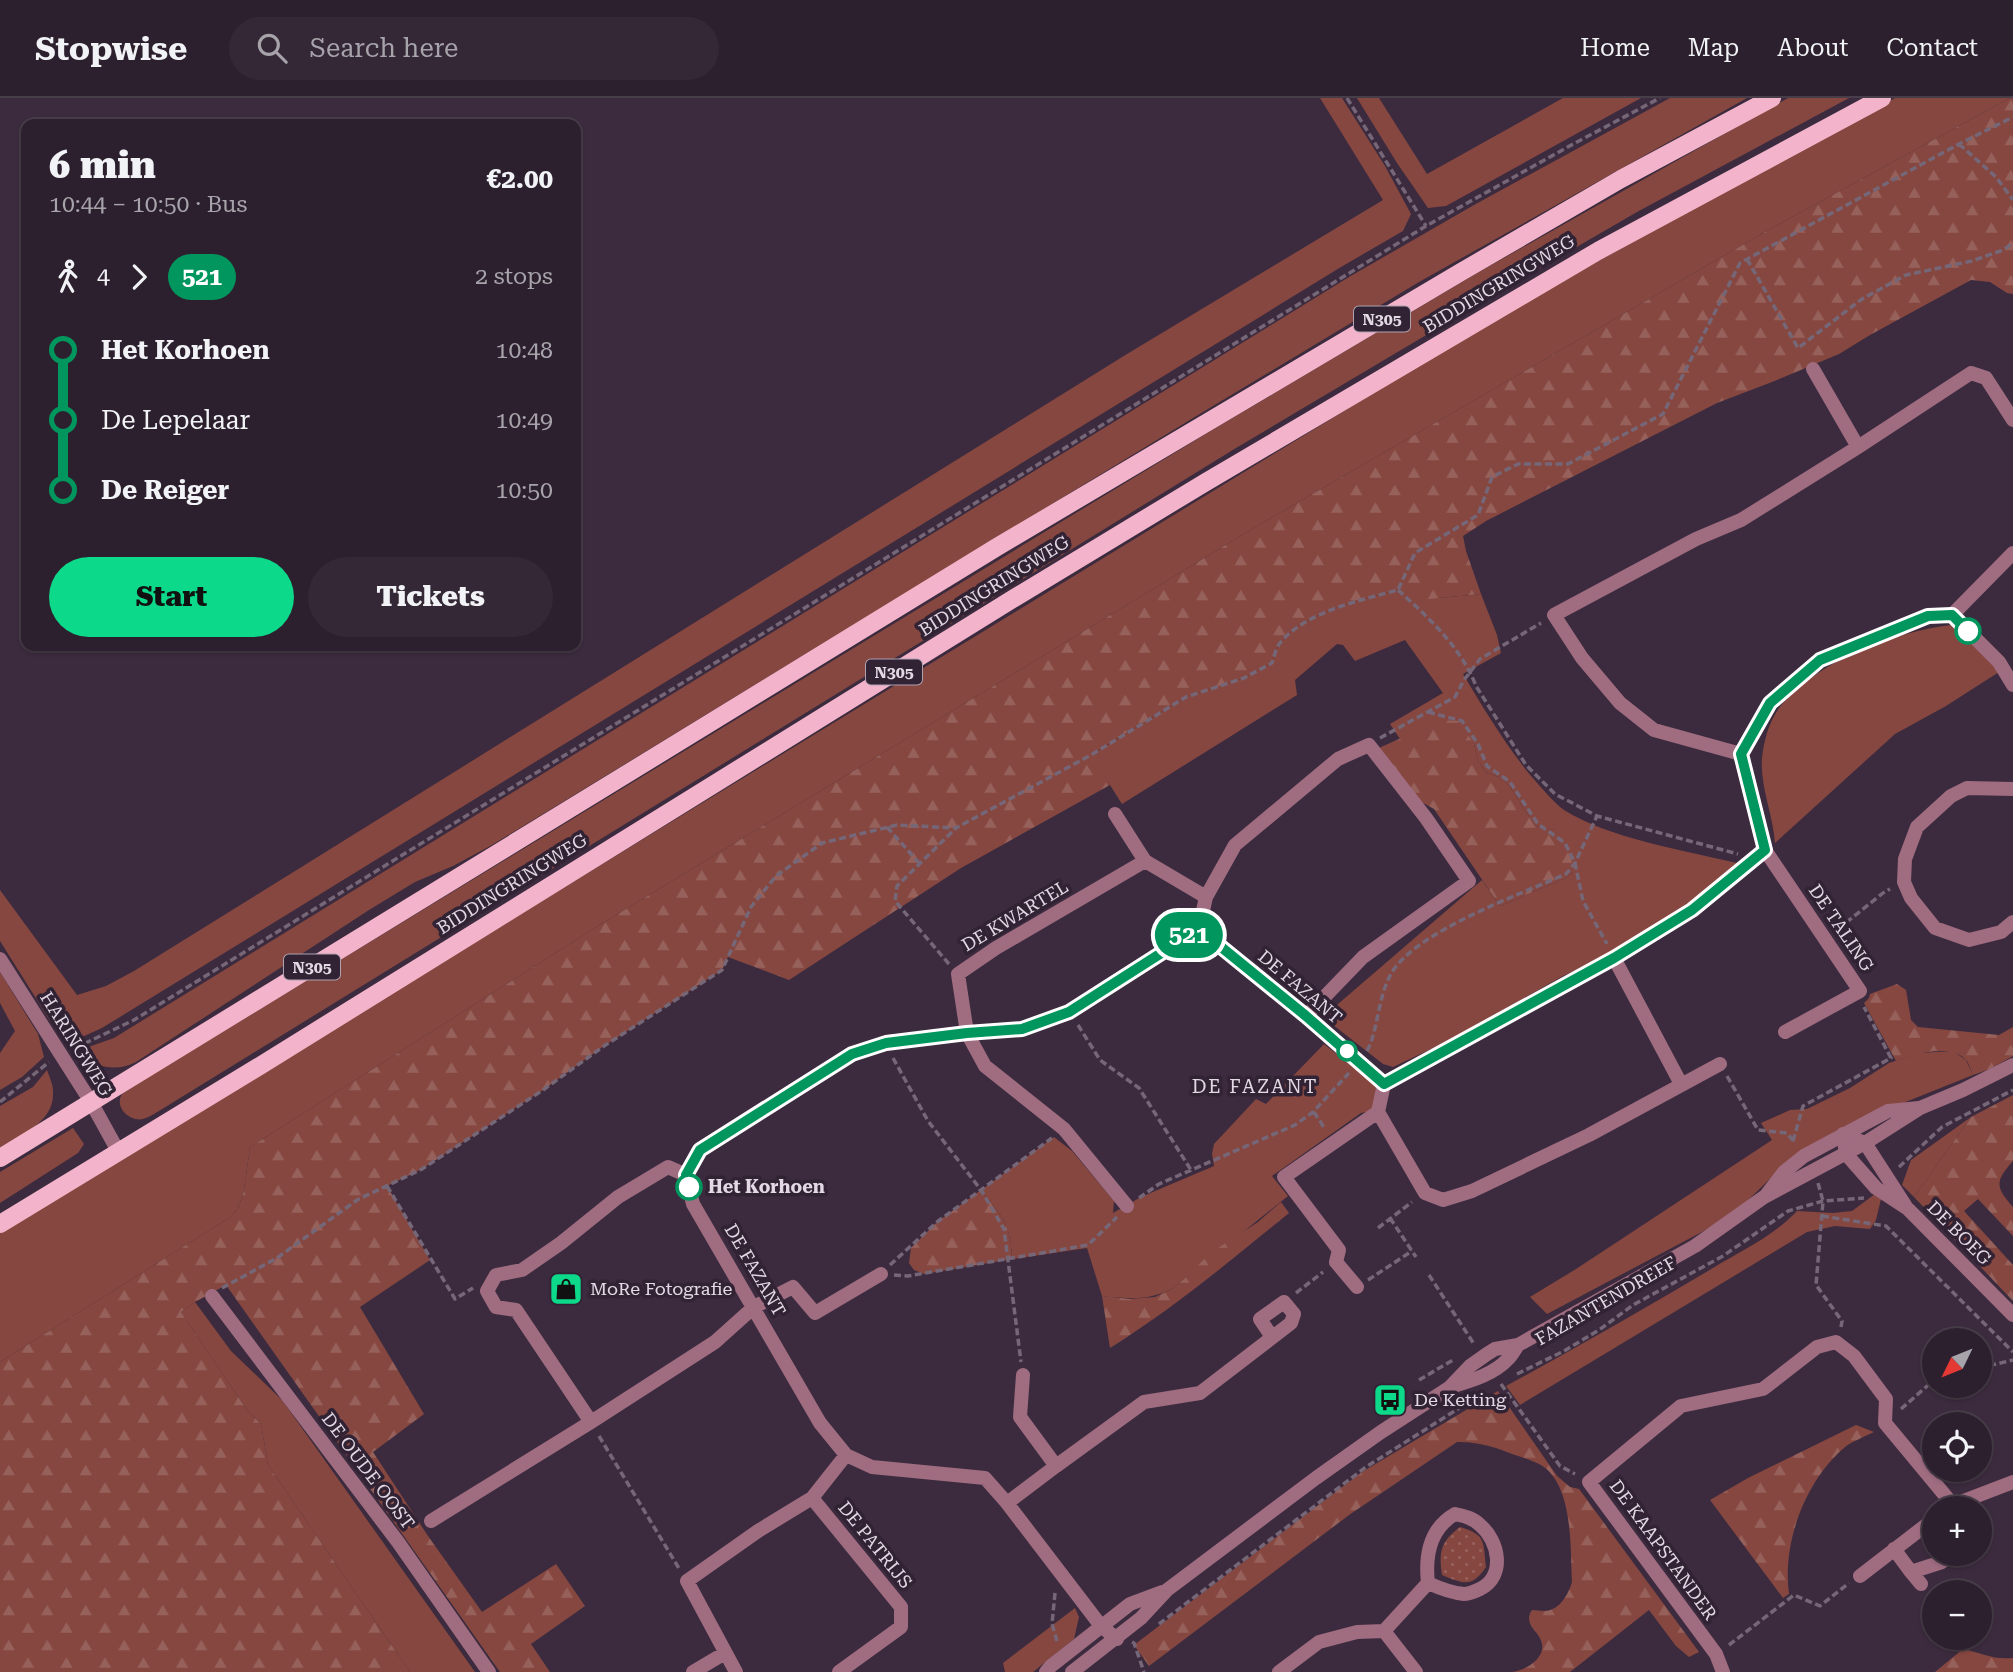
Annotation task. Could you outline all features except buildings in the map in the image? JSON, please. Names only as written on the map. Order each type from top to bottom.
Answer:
[{"type":"main road","name":"BIDDINGRINGWEG","points":[[0,1158],[997,547],[1472,265],[1621,179],[1772,98]]},
{"type":"main road","name":"BIDDINGRINGWEG","points":[[0,1224],[1217,475],[1598,251],[1882,98]]},
{"type":"street","points":[[1813,369],[1858,447]]},
{"type":"street","points":[[1741,754],[1654,730],[1620,703],[1582,658],[1554,615],[1696,540],[1741,520],[1971,373],[1986,378],[2013,419]]},
{"type":"street","points":[[1720,1064],[1589,1135],[1472,1191],[1443,1200],[1425,1192],[1378,1112],[1384,1084],[1614,958],[1692,910],[1765,850],[1741,754],[1770,703],[1820,660],[1928,616],[1952,615],[2013,553]]},
{"type":"street","points":[[1952,615],[1999,662],[2013,685]]},
{"type":"street","points":[[591,1422],[516,1310],[496,1307],[487,1291],[496,1275],[522,1270],[618,1198],[668,1167],[686,1175],[700,1150],[852,1054],[886,1043],[1022,1029],[1069,1012],[1199,929],[1206,897],[1235,845],[1338,759],[1369,744],[1426,818],[1469,881],[1363,957],[1306,1016]]},
{"type":"street","points":[[2013,789],[1967,788],[1951,796],[1917,827],[1905,859],[1904,882],[1911,898],[1935,928],[1969,940],[2001,932],[2013,922]]},
{"type":"street","points":[[1115,814],[1145,861],[1206,897]]},
{"type":"street","name":"DE TALING","points":[[1765,850],[1860,991],[1785,1032]]},
{"type":"street","name":"DE KWARTEL","points":[[1127,1206],[1064,1129],[985,1066],[967,1033],[958,974],[996,948],[1145,861]]},
{"type":"street","name":"DE FAZANT","points":[[1199,929],[1384,1084]]},
{"type":"street","points":[[1614,958],[1681,1084]]},
{"type":"street","name":"HARINGWEG","points":[[0,959],[91,1102],[118,1151]]},
{"type":"street","name":"FAZANTENDREEF","points":[[1072,1672],[1120,1644],[1167,1590],[1316,1478],[1449,1388],[1470,1366],[1487,1354],[1495,1349],[1518,1345],[1695,1245],[1764,1198],[1866,1143],[1920,1108],[2013,1065]]},
{"type":"street","name":"FAZANTENDREEF","points":[[1764,1198],[1784,1172],[1804,1156],[1843,1133],[1888,1111],[1920,1108]]},
{"type":"street","points":[[1357,1287],[1336,1262],[1339,1250],[1284,1177],[1378,1112]]},
{"type":"street","points":[[1843,1133],[1866,1143]]},
{"type":"street","points":[[1843,1133],[1846,1154]]},
{"type":"street","name":"DE BOEG","points":[[1866,1143],[1908,1209]]},
{"type":"street","name":"DE BOEG","points":[[1846,1154],[1876,1188],[1908,1209],[2013,1315]]},
{"type":"street","name":"DE FAZANT","points":[[686,1175],[693,1204],[820,1423],[846,1455],[872,1467],[985,1478],[1101,1626],[1120,1644]]},
{"type":"street","points":[[431,1521],[715,1342],[754,1307],[793,1287],[815,1313],[881,1274]]},
{"type":"street","name":"DE OUDE OOST","points":[[212,1296],[398,1542],[489,1672]]},
{"type":"street","points":[[1007,1503],[1144,1402],[1200,1392],[1272,1337]]},
{"type":"street","name":"DE KAAPSTANDER","points":[[1723,1672],[1716,1654],[1589,1482],[1681,1406],[1763,1389],[1817,1347],[1836,1342],[1854,1356],[1886,1399],[1885,1423]]},
{"type":"street","name":"FAZANTENDREEF","points":[[1449,1388],[1479,1378],[1507,1360],[1518,1345]]},
{"type":"street","points":[[1023,1375],[1020,1417],[1056,1466]]},
{"type":"street","points":[[1885,1423],[1942,1496]]},
{"type":"street","name":"DE PATRIJS","points":[[687,1581],[758,1531],[812,1498],[846,1455]]},
{"type":"street","points":[[1976,1496],[2013,1482]]},
{"type":"street","name":"DE PATRIJS","points":[[812,1498],[901,1607],[901,1627],[839,1672]]},
{"type":"street","points":[[1279,1672],[1320,1642],[1357,1632],[1384,1631],[1428,1583],[1427,1554],[1444,1520],[1455,1514],[1467,1517],[1487,1532],[1498,1555],[1493,1579],[1483,1588],[1467,1594],[1448,1591],[1428,1583]]},
{"type":"street","points":[[1860,1576],[1922,1528]]},
{"type":"street","points":[[1894,1549],[1921,1584]]},
{"type":"street","points":[[1911,1572],[1930,1566]]},
{"type":"street","points":[[687,1581],[736,1672]]},
{"type":"street","name":"FAZANTENDREEF","points":[[1046,1672],[1130,1604],[1167,1590]]},
{"type":"street","points":[[1384,1631],[1416,1672]]},
{"type":"street","points":[[693,1672],[725,1653]]},
{"type":"path","points":[[1347,98],[1426,226]]},
{"type":"path","points":[[0,1102],[43,1065],[134,1020],[1426,226],[1660,98]]},
{"type":"path","points":[[1398,590],[1415,553],[1478,515],[1492,477],[1518,464],[1568,464],[1663,414],[1740,263],[2013,117]]},
{"type":"path","points":[[1959,144],[1996,177],[2013,200]]},
{"type":"path","points":[[1747,259],[1798,348],[1861,299],[1906,275],[1972,261],[2003,250],[2013,243]]},
{"type":"path","points":[[1398,590],[1436,625],[1471,671],[1476,686],[1526,765],[1555,794],[1597,816],[1737,854],[1765,850]]},
{"type":"path","points":[[958,974],[895,901],[897,886],[956,828],[1091,755],[1186,696],[1244,678],[1272,663],[1278,645],[1300,624],[1355,601],[1398,590]]},
{"type":"path","points":[[1369,744],[1455,697],[1480,659],[1554,615]]},
{"type":"path","points":[[1428,712],[1462,721],[1478,744],[1487,766],[1510,782],[1538,824],[1565,843],[1575,863],[1583,901],[1614,958]]},
{"type":"path","points":[[881,1274],[908,1276],[1088,1245],[1127,1206],[1159,1184],[1295,1125],[1313,1112],[1369,1048],[1377,1012],[1391,974],[1405,956],[1445,928],[1566,874],[1575,863],[1597,816]]},
{"type":"path","points":[[212,1296],[226,1284],[276,1258],[357,1200],[422,1169],[722,970],[751,907],[776,876],[829,840],[897,825],[956,828]]},
{"type":"path","points":[[887,827],[920,864]]},
{"type":"path","points":[[1826,940],[1883,893],[1904,882]]},
{"type":"path","points":[[1793,1140],[1803,1106],[1891,1058],[1856,993]]},
{"type":"path","points":[[1069,1012],[1100,1060],[1139,1088],[1191,1170]]},
{"type":"path","points":[[886,1043],[928,1121],[981,1190],[1004,1228],[1023,1375]]},
{"type":"path","points":[[1889,1177],[1942,1128],[2013,1090]]},
{"type":"path","points":[[1313,1112],[1335,1142]]},
{"type":"path","points":[[881,1274],[937,1222],[1064,1129]]},
{"type":"path","points":[[387,1186],[454,1299],[496,1275]]},
{"type":"path","name":"FAZANTENDREEF","points":[[1511,1377],[1564,1351],[1599,1330],[1633,1304],[1723,1256],[1788,1211],[1823,1201],[1863,1198],[1876,1188]]},
{"type":"path","points":[[1378,1228],[1425,1192]]},
{"type":"path","points":[[1822,1216],[1886,1226],[2013,1352]]},
{"type":"path","points":[[1390,1219],[1416,1256]]},
{"type":"path","points":[[1357,1287],[1412,1251]]},
{"type":"path","points":[[1429,1275],[1476,1347],[1487,1354]]},
{"type":"path","points":[[1419,1380],[1454,1359]]},
{"type":"path","points":[[1992,1365],[2013,1360]]},
{"type":"path","points":[[1496,1367],[1500,1383],[1560,1466],[1589,1482]]},
{"type":"path","points":[[1491,1388],[1500,1383]]},
{"type":"path","points":[[1885,1423],[1922,1391]]},
{"type":"path","points":[[1156,1626],[1366,1466],[1482,1394]]},
{"type":"path","points":[[591,1422],[687,1581]]},
{"type":"path","points":[[1058,1570],[1052,1624],[1062,1658]]},
{"type":"path","points":[[1716,1654],[1794,1595],[1820,1606],[1860,1576]]},
{"type":"path","points":[[1120,1644],[1134,1643],[1144,1672]]},
{"type":"green space","points":[[1320,98],[1342,98],[1385,166],[1411,214],[1403,231],[102,1028],[69,1043],[49,1019],[0,941],[0,890],[77,995],[106,986],[134,971],[1127,354],[1383,200]]},
{"type":"green space","points":[[1357,98],[1379,98],[1427,174],[1563,98],[1641,98],[1446,206],[1428,208]]},
{"type":"green space","points":[[1670,98],[1747,98],[1419,282],[492,845],[415,882],[136,1062],[120,1067],[105,1067],[90,1061],[77,1051],[114,1038],[1349,277]]},
{"type":"green space","points":[[1788,98],[1849,98],[1637,212],[1236,448],[154,1114],[138,1119],[128,1116],[121,1108],[122,1094],[153,1074],[1214,429],[1479,272]]},
{"type":"green space","points":[[1895,98],[2010,98],[1770,229],[1252,529],[598,926],[250,1147],[244,1190],[238,1209],[229,1218],[0,1362],[0,1232],[1475,331],[1676,217]]},
{"type":"green space","points":[[2013,98],[2013,294],[1990,282],[1971,280],[1839,354],[1717,403],[1486,521],[1463,536],[1481,594],[1408,601],[1398,590],[1334,609],[1304,623],[1280,643],[1272,663],[1244,678],[1186,697],[1092,754],[1110,785],[961,868],[789,980],[728,957],[722,970],[422,1169],[387,1186],[430,1260],[360,1307],[424,1414],[373,1452],[482,1612],[556,1564],[585,1606],[531,1644],[550,1672],[500,1672],[226,1285],[181,1312],[247,1410],[261,1424],[268,1465],[410,1672],[0,1672],[0,1362],[229,1218],[238,1209],[244,1190],[250,1147],[598,926],[1252,529],[1770,229]]},
{"type":"green space","points":[[1398,590],[1439,598],[1481,594],[1501,653],[1463,674],[1521,764],[1564,810],[1582,820],[1625,836],[1737,863],[1669,921],[1620,951],[1563,976],[1448,1041],[1393,1067],[1383,1064],[1323,1017],[1482,880],[1500,906],[1566,878],[1573,872],[1555,830],[1535,826],[1503,779],[1486,772],[1478,761],[1474,744],[1415,733],[1400,739],[1390,724],[1443,693],[1405,640],[1355,661],[1343,645],[1337,644],[1295,680],[1297,695],[1122,804],[1091,755],[1186,697],[1244,678],[1272,663],[1280,643],[1304,623],[1334,609]]},
{"type":"green space","points":[[1951,625],[1970,636],[1999,672],[1895,734],[1775,843],[1763,779],[1762,758],[1768,729],[1783,703],[1817,674],[1838,661],[1883,641]]},
{"type":"green space","points":[[1441,720],[1458,721],[1474,744],[1478,761],[1486,772],[1503,779],[1535,826],[1555,830],[1569,841],[1573,872],[1566,878],[1500,906],[1434,809],[1414,798],[1379,748]]},
{"type":"green space","points":[[0,972],[38,1034],[44,1057],[22,1077],[0,1090],[0,1053],[15,1031],[0,1003]]},
{"type":"green space","points":[[1897,984],[1906,990],[1911,1020],[1918,1027],[1999,1035],[2013,1027],[2013,1056],[1973,1075],[1966,1060],[1951,1052],[1922,1053],[1896,1061],[1864,1003],[1870,994]]},
{"type":"green space","points":[[1324,1044],[1376,1085],[1377,1110],[1361,1113],[1272,1176],[1288,1196],[1172,1289],[1154,1296],[1138,1298],[1102,1296],[1087,1248],[1012,1259],[1010,1237],[1004,1221],[981,1190],[1054,1137],[1072,1151],[1114,1201],[1113,1213],[1141,1197],[1214,1166],[1214,1144],[1256,1099],[1266,1104]]},
{"type":"green space","points":[[1953,1051],[1966,1060],[1973,1075],[1873,1115],[1774,1175],[1744,1204],[1715,1225],[1547,1314],[1530,1297],[1772,1140],[1761,1123],[1790,1110],[1807,1109],[1850,1088],[1889,1063],[1918,1053]]},
{"type":"green space","points":[[47,1070],[53,1091],[49,1111],[36,1126],[0,1148],[0,1106],[33,1087]]},
{"type":"green space","points":[[2013,1095],[2013,1161],[1999,1184],[2013,1207],[2013,1236],[1978,1199],[1964,1211],[2013,1265],[2013,1301],[1914,1197],[1971,1117]]},
{"type":"green space","points":[[1971,1117],[1914,1197],[1902,1185],[1911,1160]]},
{"type":"green space","points":[[73,1128],[84,1144],[78,1153],[0,1203],[0,1172]]},
{"type":"green space","points":[[981,1190],[1004,1221],[1010,1237],[1012,1259],[924,1274],[914,1270],[909,1263],[911,1248],[937,1222]]},
{"type":"green space","points":[[1875,1194],[1881,1199],[1876,1220],[1870,1229],[1835,1226],[1807,1232],[1520,1405],[1506,1386],[1757,1242],[1779,1228],[1797,1211],[1852,1211]]},
{"type":"green space","points":[[1281,1202],[1289,1213],[1179,1300],[1110,1348],[1102,1296],[1130,1299],[1155,1297],[1172,1289],[1209,1254],[1258,1222]]},
{"type":"green space","points":[[195,1302],[231,1351],[282,1400],[475,1672],[410,1672],[268,1465],[261,1424],[247,1410],[181,1312]]},
{"type":"green space","points":[[1498,1391],[1557,1476],[1570,1487],[1579,1489],[1699,1652],[1689,1657],[1676,1646],[1649,1610],[1570,1672],[1512,1672],[1533,1663],[1542,1649],[1541,1639],[1530,1624],[1529,1615],[1532,1610],[1548,1611],[1558,1606],[1567,1595],[1572,1582],[1565,1502],[1552,1474],[1541,1465],[1502,1450],[1457,1442],[1349,1515],[1149,1666],[1134,1645],[1362,1472]]},
{"type":"green space","points":[[1856,1425],[1874,1432],[1845,1447],[1818,1477],[1808,1495],[1793,1534],[1789,1554],[1789,1594],[1783,1598],[1710,1500],[1748,1478]]},
{"type":"green space","points":[[1460,1527],[1475,1533],[1482,1541],[1486,1567],[1476,1578],[1467,1582],[1442,1575],[1442,1548]]},
{"type":"green space","points":[[1075,1608],[1079,1617],[1074,1639],[1033,1672],[1005,1672],[1003,1663]]},
{"type":"green space","points":[[1962,1650],[2013,1658],[2013,1672],[1935,1672]]},
{"type":"bus line","name":"521","points":[[689,1187],[686,1175],[700,1150],[852,1054],[886,1043],[1022,1029],[1069,1012],[1199,929],[1384,1084],[1614,958],[1692,910],[1765,850],[1741,754],[1770,703],[1820,660],[1928,616],[1952,615],[1968,631]]},
{"type":"place","name":"Het Korhoen","points":[[689,1187]]},
{"type":"place","name":"MoRe Fotografie","points":[[566,1289]]},
{"type":"place","name":"De Ketting","points":[[1390,1400]]},
{"type":"district","name":"DE FAZANT","points":[[1255,1086]]}]
